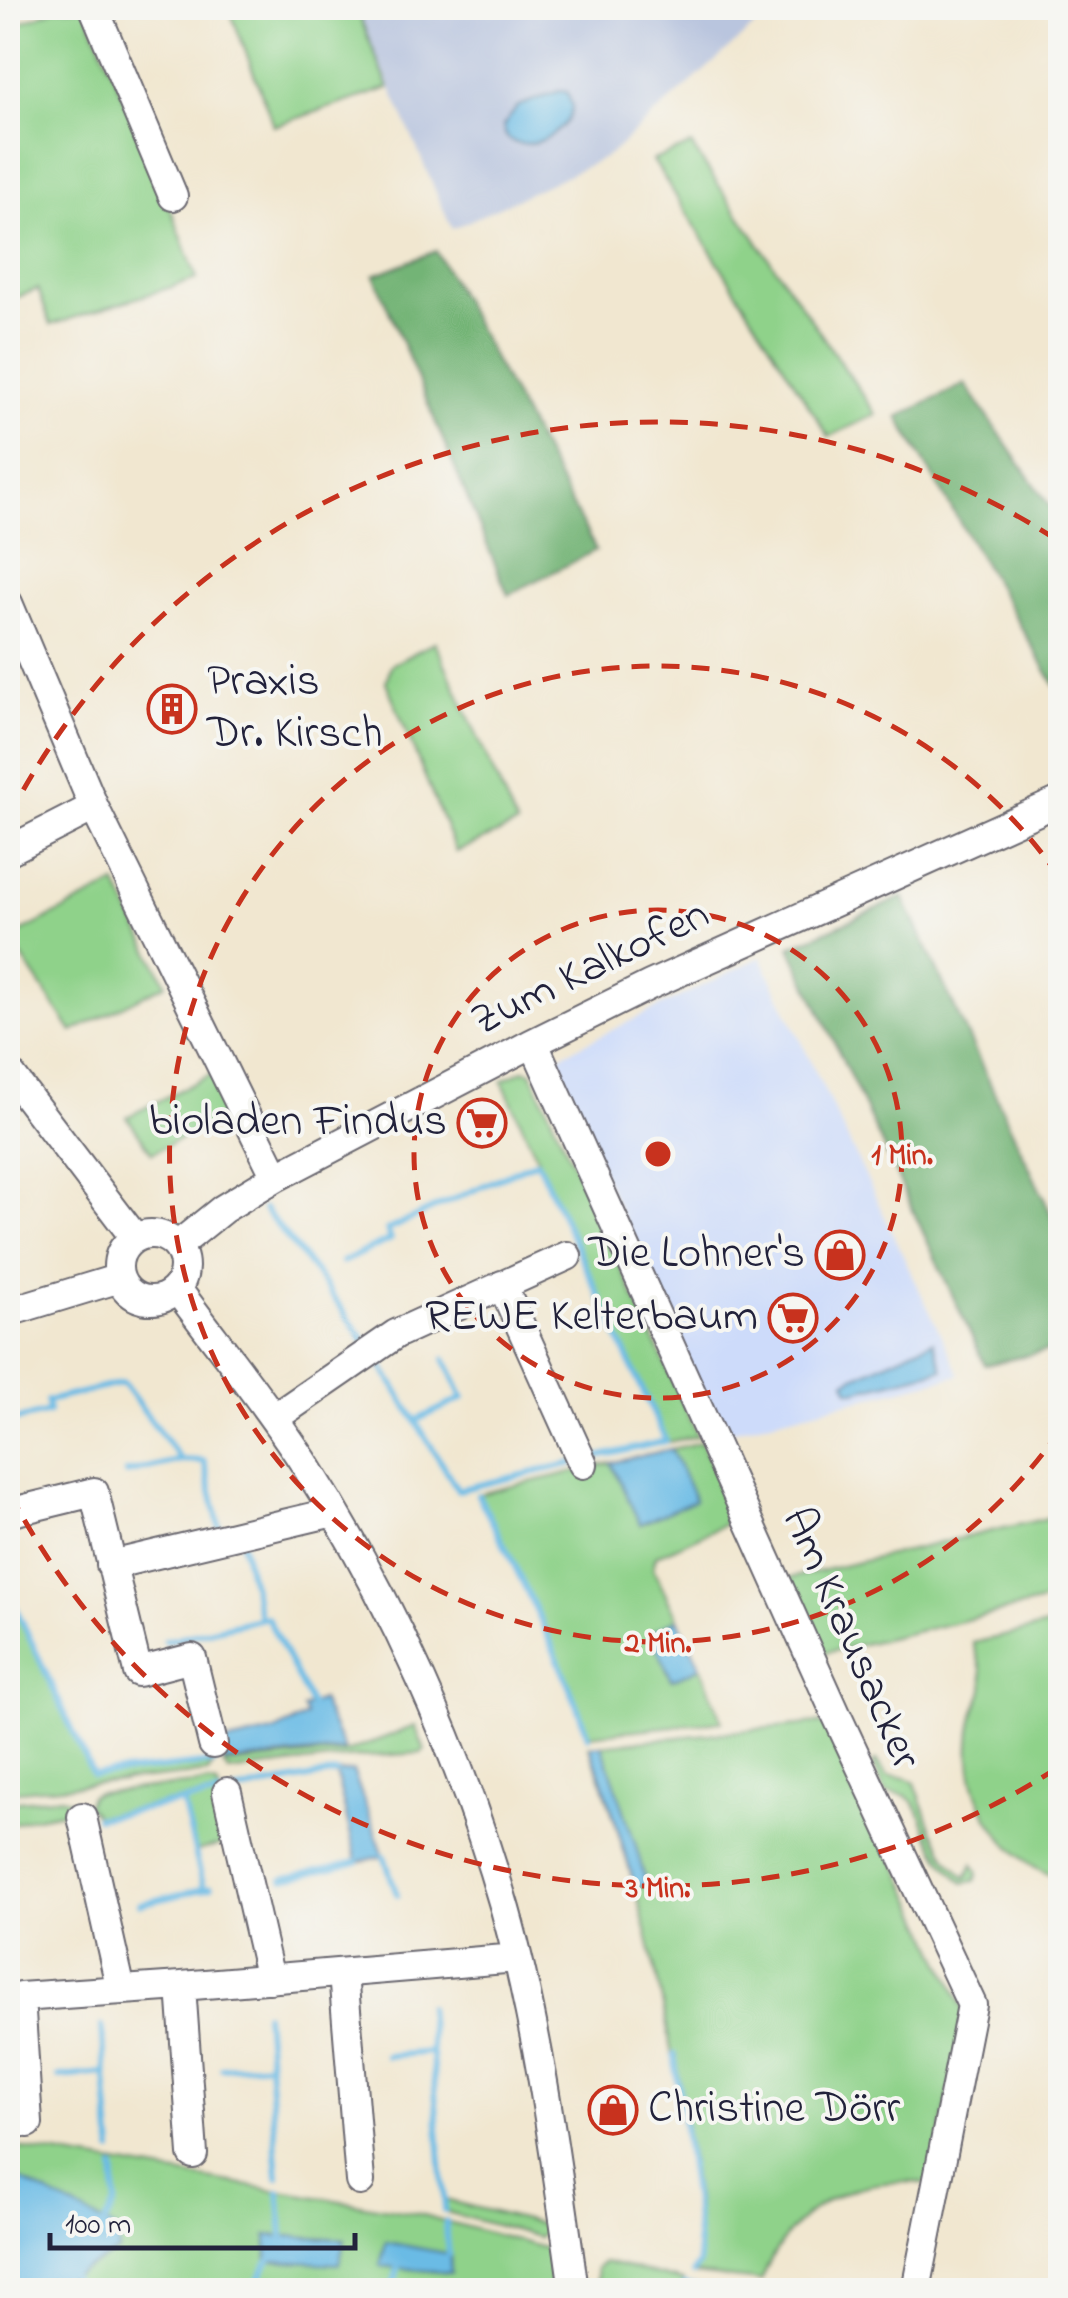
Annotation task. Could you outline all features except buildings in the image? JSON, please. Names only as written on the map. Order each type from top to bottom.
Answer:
[{"type":"street","points":[[94,8],[173,196]]},
{"type":"street","points":[[8,603],[94,807],[276,1176]]},
{"type":"street","name":"Zum Kalkofen","points":[[176,1246],[223,1209],[276,1176],[531,1044],[650,985],[1060,801]]},
{"type":"street","points":[[8,851],[94,807]]},
{"type":"street","name":"Am Krausacker","points":[[531,1044],[540,1056],[972,2006],[916,2290]]},
{"type":"street","points":[[8,1070],[135,1238]]},
{"type":"street","points":[[158,1235],[176,1246],[183,1256],[184,1268],[177,1289],[168,1296],[145,1300],[125,1288],[120,1278],[120,1255],[135,1238],[158,1235]]},
{"type":"street","points":[[274,1418],[396,1334],[567,1256]]},
{"type":"street","points":[[8,1312],[120,1278]]},
{"type":"street","points":[[502,1285],[583,1464]]},
{"type":"street","points":[[177,1289],[274,1418],[334,1512],[406,1647],[452,1755],[488,1855],[518,1958],[552,2136],[574,2290]]},
{"type":"street","points":[[8,1513],[94,1492],[138,1672],[192,1658],[213,1744]]},
{"type":"street","points":[[111,1565],[334,1512]]},
{"type":"street","points":[[227,1792],[270,1979]]},
{"type":"street","points":[[82,1817],[122,1990]]},
{"type":"street","points":[[28,2123],[20,1997],[518,1958]]},
{"type":"street","points":[[344,1973],[360,2181]]},
{"type":"street","points":[[182,1986],[193,2154]]},
{"type":"shaded area","points":[[356,8],[775,8],[608,156],[452,229]]},
{"type":"shaded area","points":[[761,957],[960,1375],[718,1434],[553,1059]]},
{"type":"green space","points":[[58,8],[85,8],[197,279],[51,325],[38,289],[15,298],[8,262],[8,28]]},
{"type":"green space","points":[[229,8],[356,8],[389,88],[274,126]]},
{"type":"green space","points":[[691,145],[876,414],[829,437],[653,160]]},
{"type":"green space","points":[[436,251],[596,550],[508,595],[374,275]]},
{"type":"green space","points":[[965,384],[1060,521],[1060,694],[898,417]]},
{"type":"green space","points":[[435,642],[517,825],[456,852],[386,682],[391,665]]},
{"type":"green space","points":[[116,884],[166,984],[72,1032],[9,938]]},
{"type":"green space","points":[[903,897],[1060,1233],[1060,1348],[985,1365],[790,947]]},
{"type":"green space","points":[[523,1070],[531,1072],[698,1436],[668,1442],[502,1081]]},
{"type":"green space","points":[[212,1074],[230,1114],[152,1153],[127,1117]]},
{"type":"green space","points":[[701,1442],[736,1519],[656,1556],[653,1568],[678,1619],[650,1633],[672,1680],[701,1667],[722,1721],[589,1735],[543,1622],[479,1494],[611,1463],[641,1524],[694,1500],[671,1449]]},
{"type":"green space","points":[[1060,1515],[1060,1598],[820,1654],[786,1579]]},
{"type":"green space","points":[[8,1595],[92,1776],[213,1765],[208,1773],[8,1792]]},
{"type":"green space","points":[[1060,1623],[1060,1878],[1026,1861],[998,1832],[978,1796],[970,1753],[972,1723],[983,1684],[973,1643]]},
{"type":"green space","points":[[819,1723],[836,1733],[965,2012],[931,2184],[876,2184],[828,2201],[789,2233],[761,2281],[694,2274],[700,2265],[696,2200],[676,2054],[672,2054],[648,1937],[627,1860],[589,1746]]},
{"type":"green space","points":[[415,1726],[425,1750],[421,1753],[228,1772],[223,1764],[346,1752]]},
{"type":"green space","points":[[876,1761],[888,1776],[915,1783],[932,1830],[948,1859],[966,1878],[973,1864],[978,1873],[975,1881],[964,1883],[947,1866],[912,1800],[885,1792],[873,1763]]},
{"type":"green space","points":[[217,1785],[220,1793],[96,1816],[86,1806],[90,1796],[97,1793]]},
{"type":"green space","points":[[221,1796],[231,1843],[196,1851],[184,1803]]},
{"type":"green space","points":[[62,1797],[72,1802],[73,1810],[8,1826],[8,1802]]},
{"type":"green space","points":[[8,2146],[419,2214],[548,2249],[552,2290],[8,2290]]},
{"type":"green space","points":[[445,2200],[545,2225],[545,2232],[539,2237],[446,2212]]},
{"type":"green space","points":[[604,2262],[683,2281],[683,2286],[701,2290],[597,2290],[596,2268]]},
{"type":"water","points":[[559,91],[567,92],[572,107],[569,118],[551,136],[526,144],[507,137],[503,126],[518,106]]},
{"type":"water","points":[[933,1341],[943,1369],[849,1390],[845,1381]]},
{"type":"water","points":[[671,1449],[695,1500],[640,1524],[611,1463]]},
{"type":"water","points":[[678,1619],[701,1667],[672,1680],[650,1632]]},
{"type":"water","points":[[321,1700],[344,1750],[224,1762],[220,1744],[273,1732],[306,1716],[303,1708]]},
{"type":"water","points":[[602,1745],[647,1886],[635,1886],[590,1746]]},
{"type":"water","points":[[353,1771],[384,1856],[357,1862],[336,1773]]},
{"type":"water","points":[[8,2173],[116,2229],[119,2251],[47,2290],[8,2290]]},
{"type":"water","points":[[267,2235],[345,2239],[339,2264],[267,2261]]},
{"type":"water","points":[[386,2242],[450,2254],[451,2273],[380,2266]]},
{"type":"waterway","points":[[342,1262],[391,1239],[387,1230],[537,1161],[666,1441],[589,1459]]},
{"type":"waterway","points":[[264,1209],[366,1343]]},
{"type":"waterway","points":[[377,1358],[458,1490],[573,1463]]},
{"type":"waterway","points":[[417,1420],[463,1398],[445,1359]]},
{"type":"waterway","points":[[8,1422],[49,1412],[47,1401],[123,1383],[181,1460]]},
{"type":"waterway","points":[[126,1473],[181,1460],[204,1461],[220,1530]]},
{"type":"waterway","points":[[478,1495],[538,1614],[588,1736]]},
{"type":"waterway","points":[[242,1543],[260,1618]]},
{"type":"waterway","points":[[8,1591],[93,1775],[213,1763]]},
{"type":"waterway","points":[[165,1641],[267,1617],[311,1705]]},
{"type":"waterway","points":[[235,1792],[336,1773]]},
{"type":"waterway","points":[[96,1818],[219,1795]]},
{"type":"waterway","points":[[183,1802],[204,1889]]},
{"type":"waterway","points":[[384,1856],[397,1895]]},
{"type":"waterway","points":[[283,1879],[357,1862]]},
{"type":"waterway","points":[[140,1904],[211,1887]]},
{"type":"waterway","points":[[428,2007],[445,2211]]},
{"type":"waterway","points":[[265,2014],[278,2177]]},
{"type":"waterway","points":[[102,2026],[112,2151]]},
{"type":"waterway","points":[[386,2056],[431,2052]]},
{"type":"waterway","points":[[674,2054],[695,2211],[699,2263],[693,2273]]},
{"type":"waterway","points":[[222,2068],[269,2064]]},
{"type":"waterway","points":[[59,2077],[105,2073]]},
{"type":"waterway","points":[[105,2223],[116,2202],[114,2168]]},
{"type":"waterway","points":[[279,2191],[283,2236]]},
{"type":"waterway","points":[[446,2221],[448,2254]]},
{"type":"waterway","points":[[253,2290],[269,2261]]},
{"type":"waterway","points":[[392,2290],[398,2268]]},
{"type":"waterway","points":[[72,2277],[73,2290]]},
{"type":"waterway","points":[[685,2290],[685,2285],[707,2290]]},
{"type":"place","name":"Praxis Dr. Kirsch","points":[[172,709]]},
{"type":"place","name":"bioladen Findus","points":[[482,1123]]},
{"type":"place","name":"Die Lohner's","points":[[840,1255]]},
{"type":"place","name":"REWE Kelterbaum","points":[[793,1318]]},
{"type":"place","name":"Christine Dörr","points":[[613,2110]]}]
